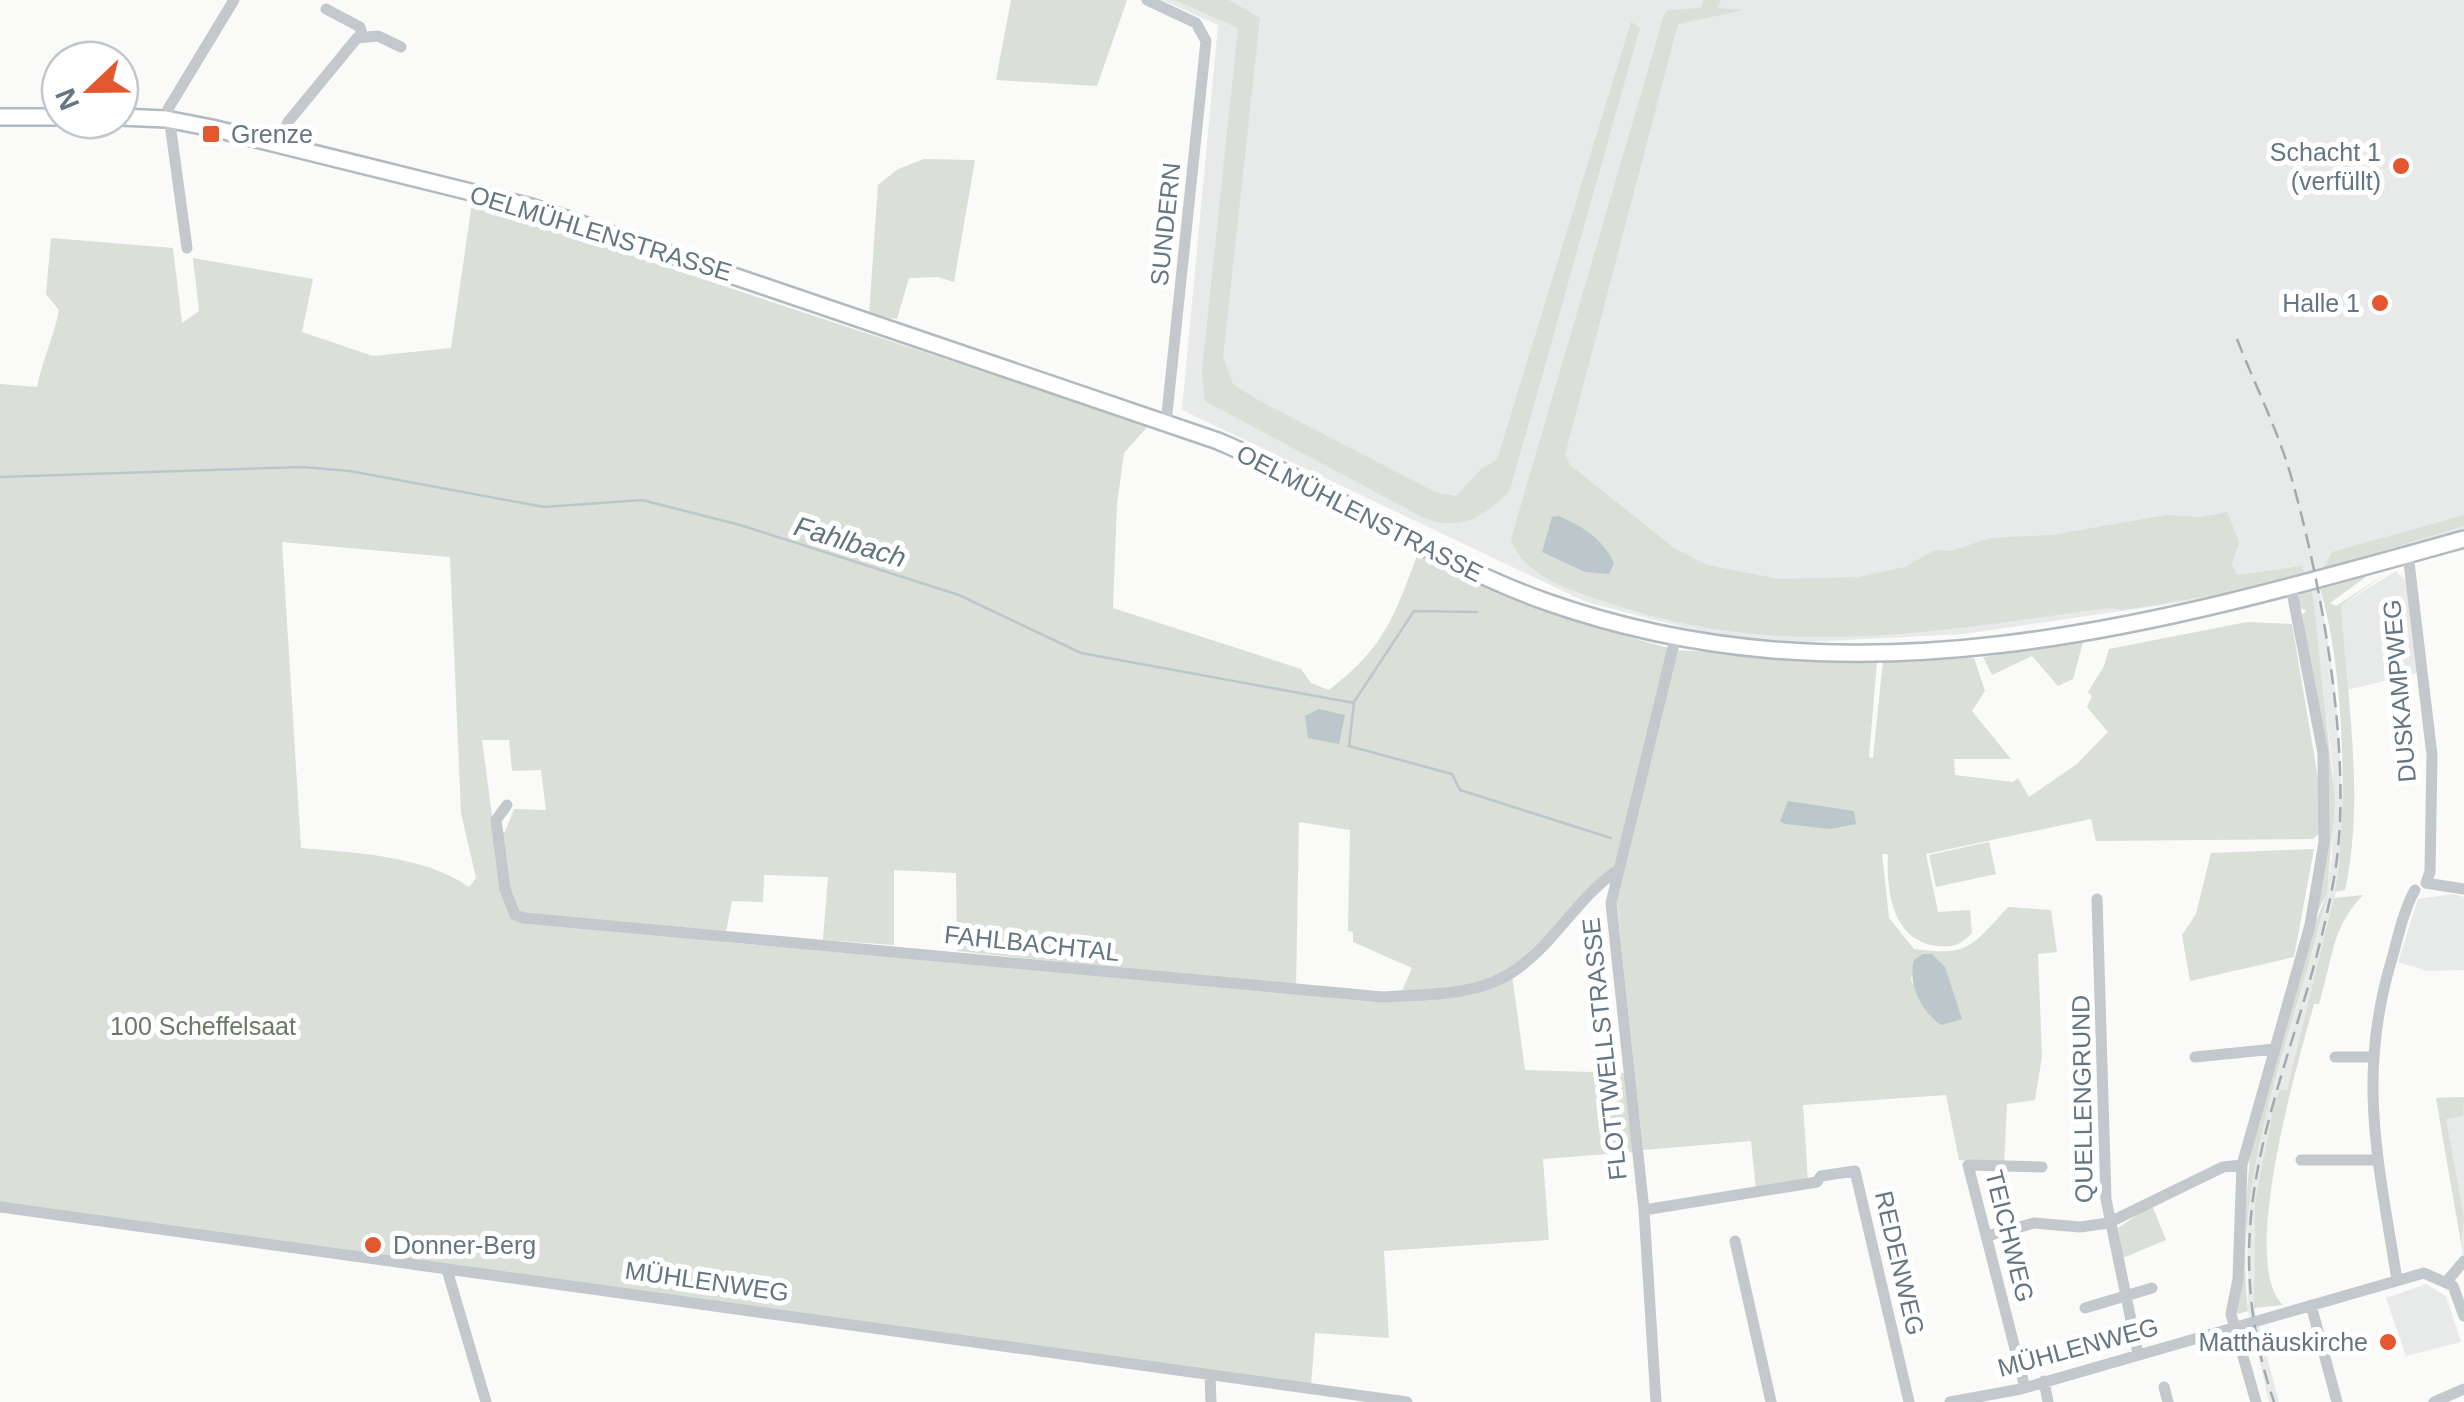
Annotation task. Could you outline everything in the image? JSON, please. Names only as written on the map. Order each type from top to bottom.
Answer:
[{"type":"street","points":[[187,248],[166,120],[169,104],[234,0]]},
{"type":"street","name":"SUNDERN","points":[[1147,0],[1203,30],[1204,60],[1166,423]]},
{"type":"street","points":[[326,8],[360,27],[362,36]]},
{"type":"street","points":[[279,144],[288,122],[362,36],[378,36],[401,47]]},
{"type":"street","points":[[0,117],[40,117]]},
{"type":"street","name":"OELMÜHLENSTRASSE","points":[[140,119],[166,120],[279,144],[532,206],[1166,423],[1270,464],[1492,580],[1588,616],[1675,639],[1792,654],[1894,655],[2094,630],[2224,607],[2464,539]]},
{"type":"street","name":"DUSKAMPWEG","points":[[2397,1280],[2378,1160],[2370,1057],[2376,1010],[2421,886],[2430,872],[2432,755],[2408,554]]},
{"type":"street","points":[[2256,1402],[2230,1306],[2238,1279],[2242,1165],[2310,925],[2322,862],[2326,812],[2323,753],[2291,587]]},
{"type":"street","name":"FLOTTWELLSTRASSE","points":[[1656,1402],[1644,1210],[1611,903],[1616,872],[1653,744],[1675,639]]},
{"type":"street","name":"FAHLBACHTAL","points":[[506,805],[496,820],[505,889],[515,914],[524,918],[1383,997],[1474,989],[1516,970],[1589,890],[1616,872]]},
{"type":"street","points":[[2421,886],[2464,890]]},
{"type":"street","name":"QUELLENGRUND","points":[[2097,899],[2108,1223],[2138,1354]]},
{"type":"street","points":[[2196,1058],[2275,1049]]},
{"type":"street","points":[[2334,1058],[2370,1057]]},
{"type":"street","points":[[2301,1160],[2378,1160]]},
{"type":"street","name":"TEICHWEG","points":[[2025,1388],[1968,1165],[2042,1167]]},
{"type":"street","points":[[1987,1236],[2034,1223],[2080,1227],[2108,1223],[2224,1167],[2242,1165]]},
{"type":"street","name":"REDENWEG","points":[[1644,1210],[1817,1182],[1821,1176],[1855,1171],[1909,1402]]},
{"type":"street","name":"MÜHLENWEG","points":[[0,1207],[1407,1402]]},
{"type":"street","points":[[1736,1241],[1771,1402]]},
{"type":"street","points":[[2464,1261],[2448,1281],[2464,1316]]},
{"type":"street","points":[[447,1270],[486,1402]]},
{"type":"street","name":"MÜHLENWEG","points":[[1950,1402],[2025,1388],[2424,1273],[2448,1281]]},
{"type":"street","points":[[2086,1308],[2152,1288]]},
{"type":"street","points":[[2311,1305],[2337,1402]]},
{"type":"street","points":[[1210,1376],[1212,1402]]},
{"type":"street","points":[[2044,1381],[2048,1402]]},
{"type":"street","points":[[2164,1387],[2168,1402]]},
{"type":"street","points":[[2434,1402],[2464,1390]]},
{"type":"shaded area","points":[[1162,0],[2464,0],[2464,530],[2239,594],[1964,634],[1788,643],[1709,634],[1586,602],[1182,410],[1218,25]]},
{"type":"shaded area","points":[[1558,516],[1583,529],[1605,548],[1614,563],[1609,574],[1585,572],[1542,552],[1552,517]]},
{"type":"shaded area","points":[[2396,571],[2407,582],[2417,673],[2347,690],[2341,605]]},
{"type":"shaded area","points":[[2319,586],[2335,687],[2344,822],[2334,905],[2287,1091],[2274,1105],[2255,1202],[2254,1308],[2279,1402],[2269,1402],[2248,1311],[2247,1200],[2257,1145],[2318,933],[2332,858],[2333,771],[2311,589]]},
{"type":"shaded area","points":[[1319,709],[1345,715],[1339,744],[1308,738],[1305,716]]},
{"type":"shaded area","points":[[1788,801],[1854,811],[1856,824],[1830,829],[1785,824],[1780,821]]},
{"type":"shaded area","points":[[2453,894],[2464,897],[2464,970],[2427,971],[2398,962],[2418,899]]},
{"type":"shaded area","points":[[1932,954],[1945,967],[1962,1019],[1941,1025],[1922,1004],[1914,987],[1912,969],[1914,960]]},
{"type":"shaded area","points":[[2464,1097],[2464,1256],[2463,1256],[2436,1098]]},
{"type":"shaded area","points":[[2426,1284],[2446,1296],[2461,1342],[2406,1356],[2386,1298]]},
{"type":"green space","points":[[1011,0],[1127,0],[1097,86],[996,80]]},
{"type":"green space","points":[[1175,0],[1229,0],[1260,18],[1223,357],[1233,384],[1437,493],[1456,496],[1481,469],[1497,460],[1631,22],[1640,27],[1510,490],[1482,514],[1451,523],[1426,519],[1205,401],[1202,371],[1238,28]]},
{"type":"green space","points":[[1703,0],[1721,0],[1717,8],[1744,10],[1678,24],[1565,455],[1570,465],[1674,548],[1707,565],[1779,579],[1858,577],[1905,567],[1935,550],[1951,551],[1990,538],[2052,535],[2167,515],[2201,517],[2227,512],[2239,542],[2232,564],[2237,575],[2302,566],[2304,573],[2232,592],[2123,610],[2108,608],[1919,632],[1796,637],[1672,621],[1565,588],[1527,564],[1511,539],[1664,15],[1668,10],[1701,8]]},
{"type":"green space","points":[[924,159],[975,160],[954,282],[938,277],[909,278],[897,319],[869,315],[878,185],[898,169]]},
{"type":"green space","name":"100 Scheffelsaat","points":[[472,203],[1148,426],[1124,453],[1117,504],[1113,608],[1301,669],[1311,683],[1329,690],[1363,659],[1386,629],[1418,553],[1541,607],[1669,648],[1614,869],[1518,962],[1479,984],[1401,993],[1412,968],[1353,942],[1353,932],[1348,931],[1350,830],[1299,822],[1296,987],[957,951],[956,873],[894,870],[894,945],[823,940],[828,877],[764,875],[763,902],[732,901],[724,942],[1326,996],[1476,991],[1512,975],[1525,1070],[1626,1073],[1634,1152],[1543,1159],[1549,1240],[1384,1251],[1389,1338],[1315,1333],[1311,1387],[0,1203],[0,384],[37,387],[59,310],[46,294],[51,238],[173,248],[182,323],[199,311],[193,258],[313,279],[302,332],[373,356],[451,348]],"holes":[[[282,542],[450,557],[461,813],[476,878],[469,887],[451,876],[410,862],[301,848]],[[482,740],[509,740],[512,771],[541,770],[546,810],[514,809],[505,832],[494,831]]]},
{"type":"green space","points":[[2464,515],[2464,526],[2323,569],[2332,552]]},
{"type":"green space","points":[[2375,570],[2330,603],[2336,606],[2387,573],[2341,605],[2353,748],[2354,820],[2345,890],[2335,892],[2342,822],[2342,738],[2334,654],[2319,586]]},
{"type":"green space","points":[[2312,588],[2335,801],[2327,893],[2315,917],[2327,835],[2302,614],[2307,611],[2300,608],[2297,599],[2302,590]]},
{"type":"green space","points":[[2247,622],[2292,624],[2321,796],[2320,833],[2313,839],[2096,841],[2091,819],[1926,854],[1938,912],[1970,910],[1972,933],[1949,946],[1923,942],[1902,925],[1891,899],[1888,854],[1882,854],[1889,918],[1914,949],[1947,951],[1968,945],[2008,907],[2051,910],[2057,952],[2038,954],[2042,1057],[2035,1100],[2007,1104],[2004,1164],[1959,1160],[1946,1095],[1803,1105],[1808,1181],[1756,1190],[1751,1141],[1643,1150],[1616,896],[1675,650],[1877,661],[1869,757],[1873,758],[1883,660],[1974,658],[1985,691],[1972,711],[2011,759],[1954,759],[1955,775],[2013,782],[2018,778],[2029,797],[2077,764],[2108,732],[2087,707],[2092,696],[2088,692],[2109,649]],"holes":[[[1914,960],[1946,974],[1960,1014],[1933,1019],[1911,980]]]},
{"type":"green space","points":[[2083,642],[2073,679],[2058,686],[2032,656],[1992,675],[1983,657]]},
{"type":"green space","points":[[1989,842],[1996,874],[1936,887],[1929,855]]},
{"type":"green space","points":[[2314,849],[2294,957],[2190,981],[2182,935],[2196,914],[2211,853]]},
{"type":"green space","points":[[2363,895],[2339,931],[2319,1004],[2314,1004],[2276,1159],[2267,1248],[2271,1282],[2283,1305],[2254,1308],[2255,1202],[2274,1105],[2280,1090],[2287,1090],[2334,898]]},
{"type":"green space","points":[[2326,897],[2257,1153],[2245,1257],[2248,1311],[2237,1314],[2250,1155],[2311,933]]},
{"type":"green space","points":[[2464,1097],[2463,1116],[2446,1119],[2464,1218],[2461,1242],[2436,1098]]},
{"type":"green space","points":[[2152,1205],[2166,1240],[2123,1258],[2118,1228]]},
{"type":"waterway","name":"Fahlbach","points":[[0,477],[303,467],[350,471],[544,507],[642,500],[740,525],[959,595],[1081,653],[1354,703],[1349,746],[1452,774],[1460,790],[1611,838]]},
{"type":"waterway","points":[[1354,702],[1414,611],[1477,612]]},
{"type":"railway","points":[[2237,339],[2282,449],[2305,530],[2333,682],[2340,786],[2334,878],[2319,947],[2265,1135],[2253,1197],[2249,1260],[2255,1328],[2274,1402]]},
{"type":"place","name":"Grenze","points":[[211,134]]},
{"type":"place","name":"Schacht 1 (verfüllt)","points":[[2401,166]]},
{"type":"place","name":"Halle 1","points":[[2380,303]]},
{"type":"place","name":"Donner-Berg","points":[[373,1245]]},
{"type":"place","name":"Matthäuskirche","points":[[2388,1342]]}]
